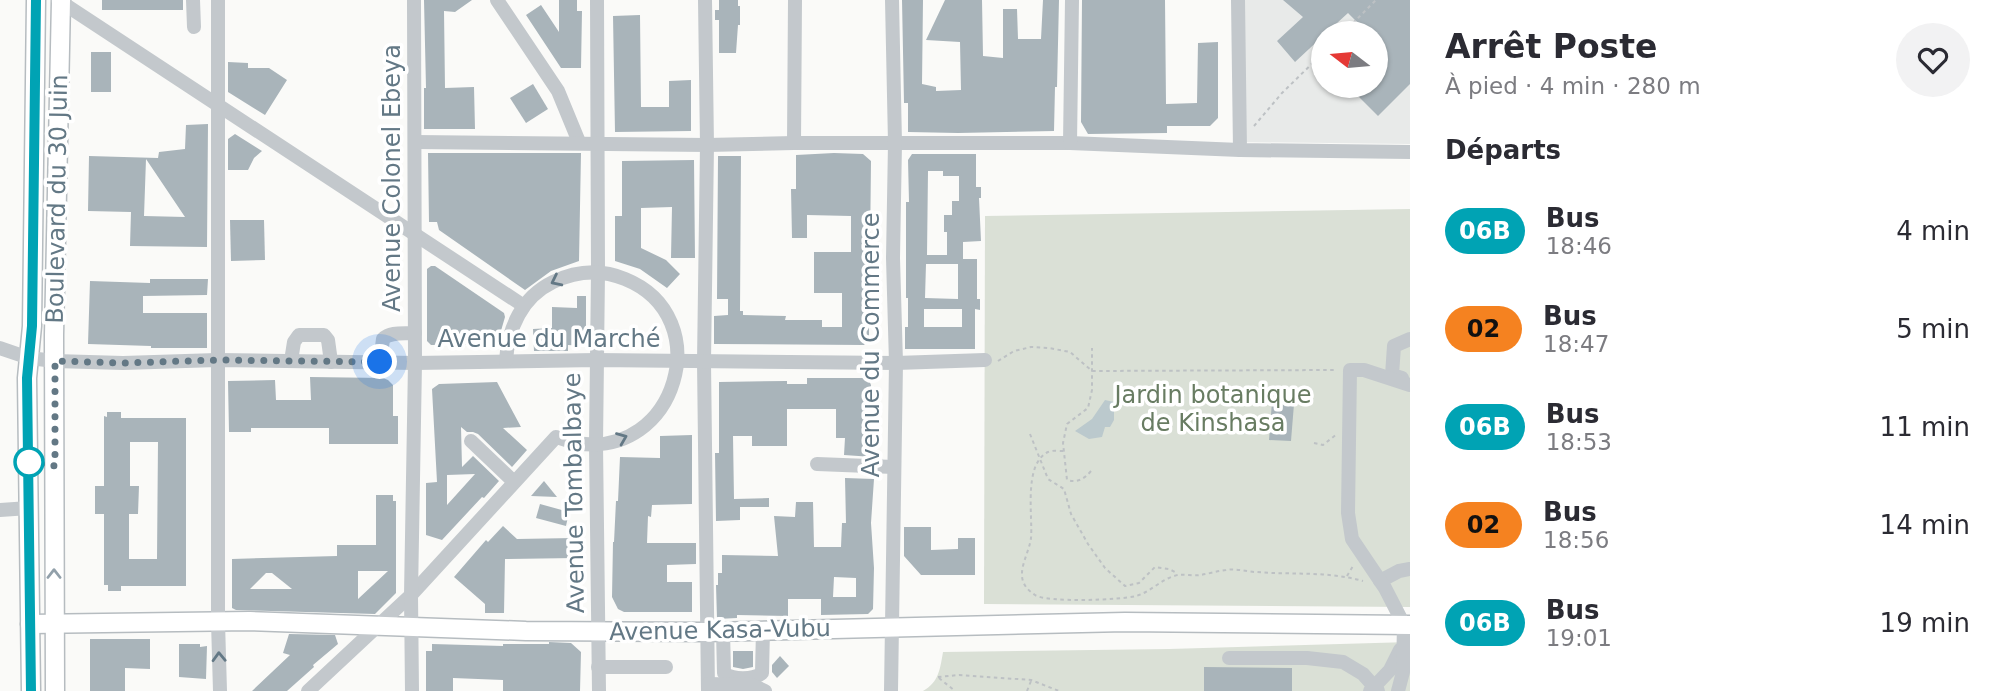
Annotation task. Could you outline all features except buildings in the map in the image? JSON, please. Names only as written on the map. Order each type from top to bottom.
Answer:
[{"type":"main road","name":"Boulevard du 30 Juin","points":[[31,691],[29,358],[32,326],[36,0]]},
{"type":"main road","name":"Boulevard du 30 Juin","points":[[54,691],[60,0]]},
{"type":"main road","name":"Avenue Kasa-Vubu","points":[[30,624],[250,621],[598,631],[763,631],[1125,622],[1407,625]]},
{"type":"street","points":[[60,0],[524,306]]},
{"type":"street","points":[[193,0],[194,27]]},
{"type":"street","points":[[218,0],[220,691]]},
{"type":"street","name":"Avenue Colonel Ebeya","points":[[412,691],[414,0]]},
{"type":"street","points":[[496,0],[558,91],[579,142]]},
{"type":"street","name":"Avenue Tombalbaye","points":[[597,0],[598,691]]},
{"type":"street","points":[[705,0],[707,145],[704,362],[716,631],[724,673],[730,677],[757,677],[762,673],[763,631]]},
{"type":"street","points":[[794,142],[795,0]]},
{"type":"street","name":"Avenue du Commerce","points":[[891,691],[896,363],[892,0]]},
{"type":"street","points":[[1070,143],[1072,0]]},
{"type":"street","points":[[1238,0],[1240,146]]},
{"type":"street","points":[[415,142],[707,145],[794,142],[1070,143],[1410,152]]},
{"type":"street","points":[[308,691],[411,595],[556,437],[575,443],[611,442],[627,437],[653,419],[671,392],[678,361],[677,342],[671,324],[656,300],[634,282],[598,272],[581,273],[557,280],[535,294],[524,306],[510,332],[506,360]]},
{"type":"street","points":[[380,362],[383,339],[386,336],[415,333]]},
{"type":"street","points":[[291,361],[294,342],[299,335],[324,335],[328,340],[331,362]]},
{"type":"street","points":[[1393,377],[1394,346],[1410,339]]},
{"type":"street","name":"Avenue du Marché","points":[[0,348],[29,358],[123,363],[218,360],[415,363],[506,360],[771,360],[896,363],[985,360]]},
{"type":"street","points":[[1229,658],[1307,658],[1343,662],[1363,674],[1374,689],[1390,670],[1402,646],[1407,625],[1352,539],[1348,513],[1350,370],[1364,370],[1410,383]]},
{"type":"street","points":[[471,441],[514,482]]},
{"type":"street","points":[[817,464],[894,467]]},
{"type":"street","points":[[0,510],[29,508]]},
{"type":"street","points":[[1380,581],[1399,571],[1410,569]]},
{"type":"street","points":[[716,631],[708,687],[752,685],[765,691]]},
{"type":"street","points":[[1402,646],[1410,661]]},
{"type":"street","points":[[1398,691],[1403,672],[1402,646]]},
{"type":"street","points":[[598,667],[666,667]]},
{"type":"path","points":[[1355,21],[1376,0]]},
{"type":"path","points":[[1240,146],[1282,93],[1311,65]]},
{"type":"path","points":[[985,360],[999,361],[1014,351],[1031,347],[1070,352],[1092,371],[1350,370]]},
{"type":"path","points":[[1091,471],[1084,479],[1074,482],[1067,480],[1063,443],[1067,424],[1088,408],[1092,390],[1092,348]]},
{"type":"path","points":[[1314,443],[1323,445],[1331,440],[1350,416]]},
{"type":"path","points":[[1030,434],[1048,479],[1064,489],[1071,514],[1105,568],[1125,586],[1139,583],[1155,567],[1169,569],[1179,575]]},
{"type":"path","points":[[1063,451],[1049,451],[1040,459],[1031,481],[1031,538],[1022,567],[1023,583],[1037,597],[1057,600],[1119,599],[1138,595],[1179,575],[1201,575],[1228,569],[1329,574],[1368,582],[1380,581]]},
{"type":"path","points":[[955,691],[938,677],[959,675],[1031,680],[1059,691]]},
{"type":"path","points":[[1027,691],[1031,680]]},
{"type":"shaded area","points":[[1238,0],[1410,0],[1410,144],[1240,142]]},
{"type":"shaded area","points":[[1105,400],[1114,402],[1114,420],[1110,427],[1105,427],[1102,437],[1089,439],[1075,431],[1092,419]]},
{"type":"green space","name":"Jardin botanique de Kinshasa","points":[[1410,209],[1410,607],[984,604],[985,216]]},
{"type":"green space","points":[[1410,642],[1410,691],[923,691],[936,679],[943,652]]},
{"type":"bus line","name":"06B","points":[[31,691],[27,378],[32,326],[36,0]]},
{"type":"route","points":[[29,462],[55,466],[55,361],[380,362]]}]
